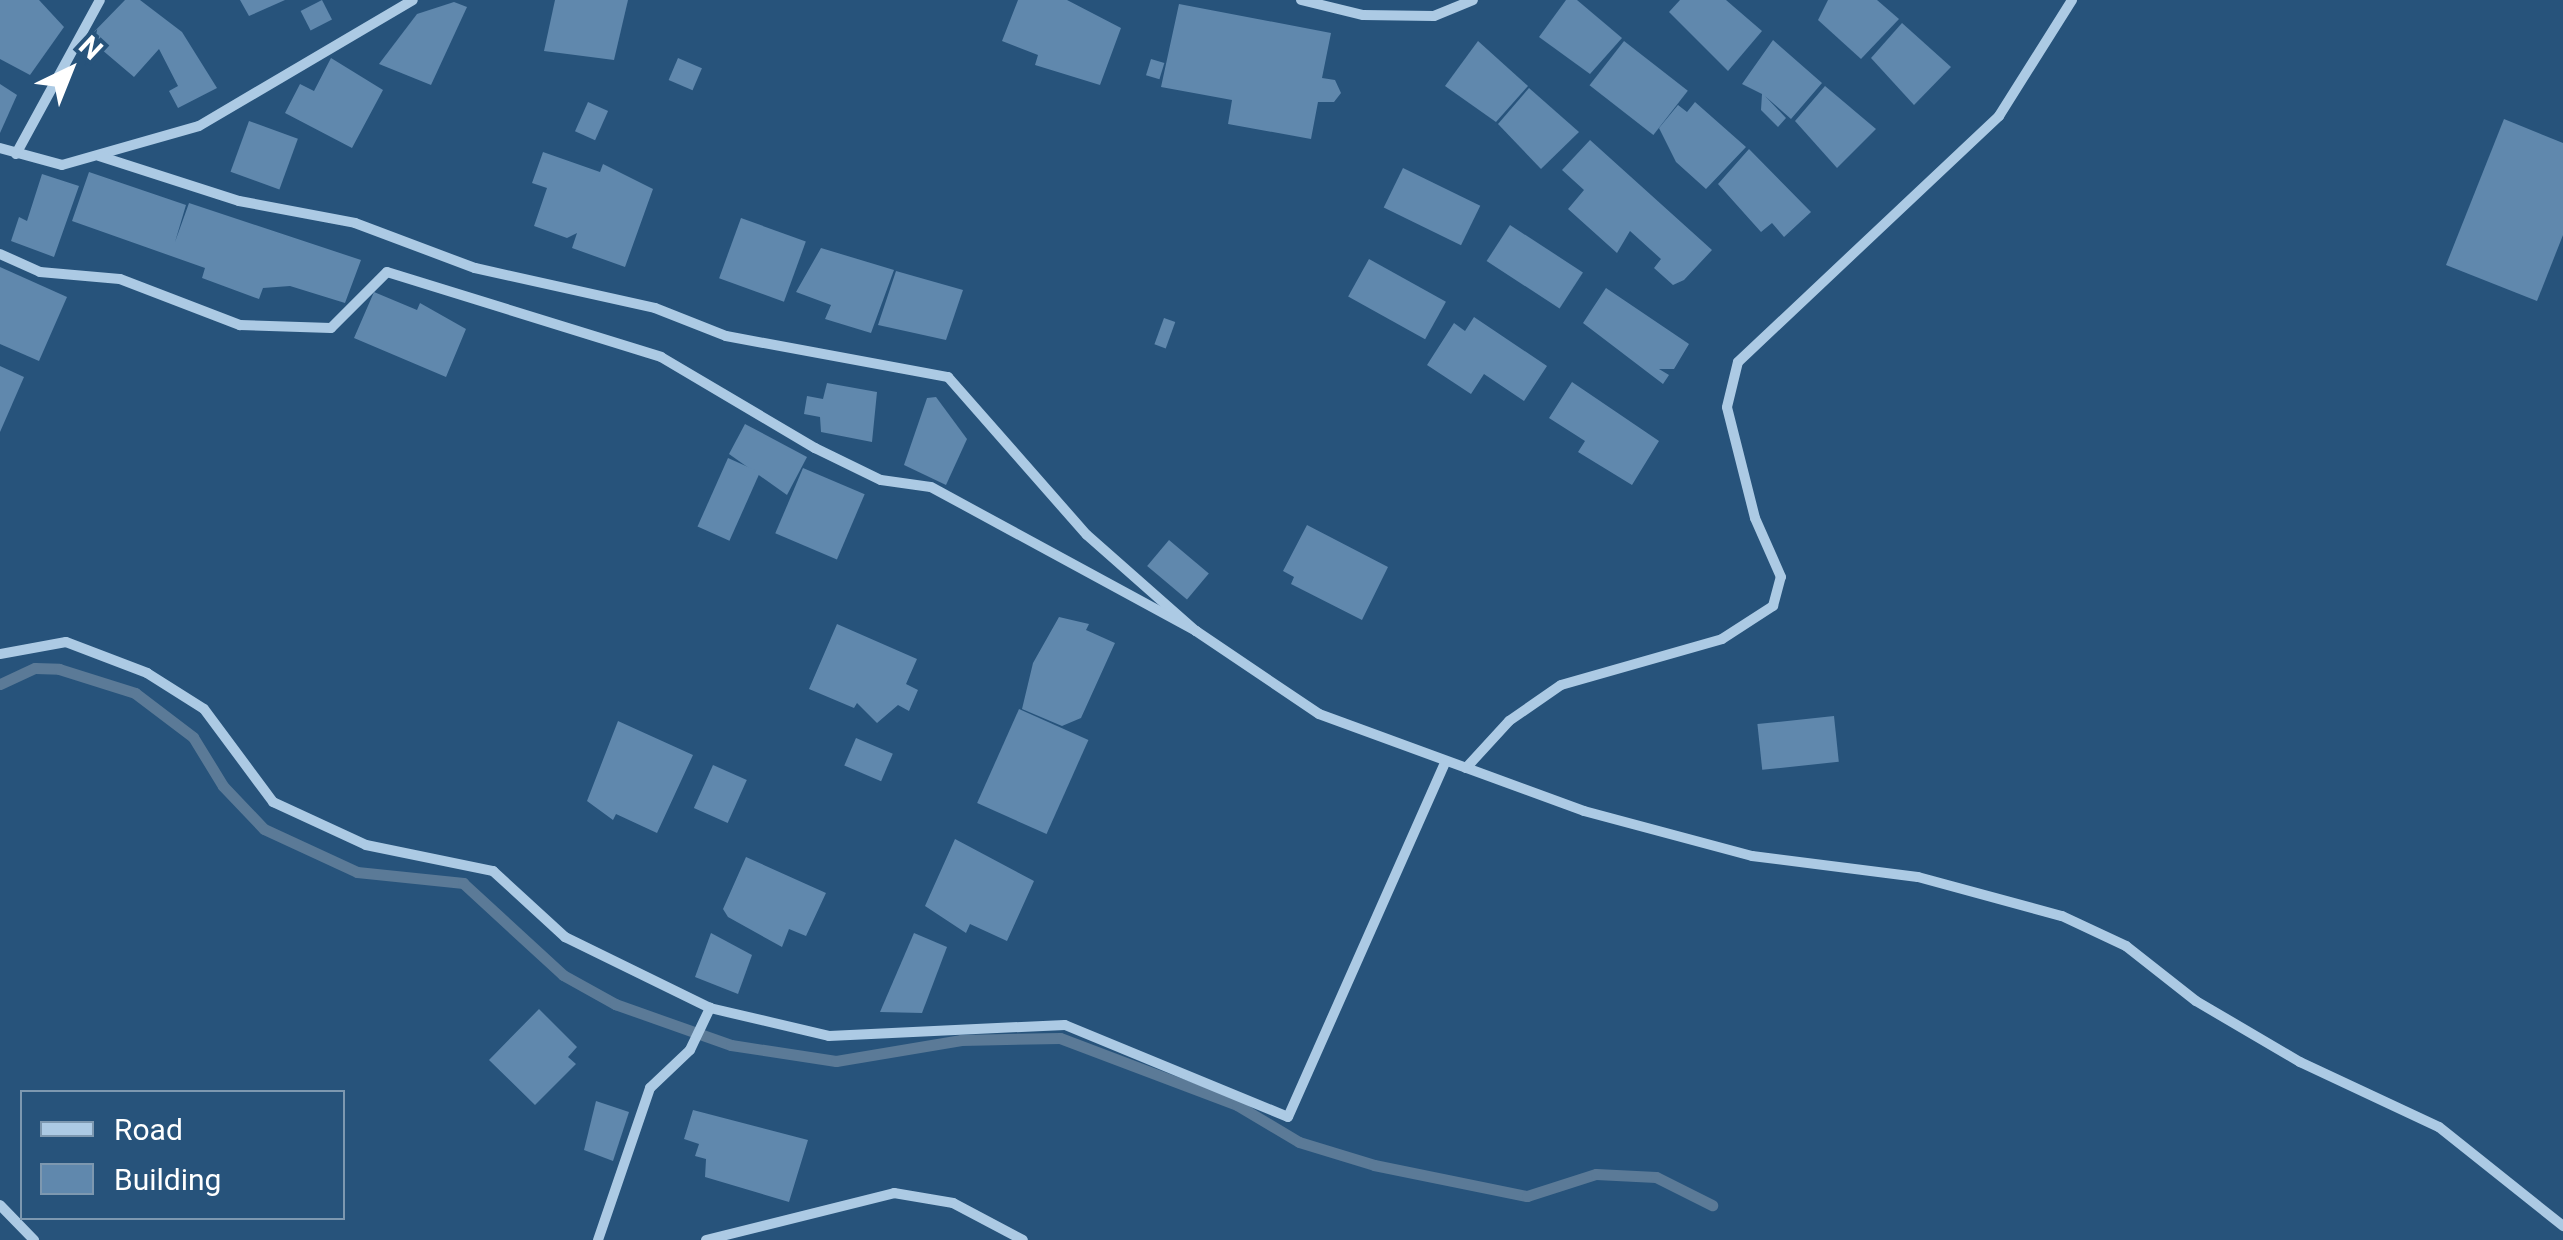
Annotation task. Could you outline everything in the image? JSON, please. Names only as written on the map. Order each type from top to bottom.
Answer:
[{"type":"street","points":[[16,154],[100,0]]},
{"type":"street","points":[[0,148],[62,164],[199,126],[413,0]]},
{"type":"street","points":[[1301,0],[1362,15],[1434,16],[1473,0]]},
{"type":"street","points":[[1466,768],[1509,721],[1561,685],[1722,638],[1773,606],[1781,577],[1755,518],[1727,407],[1738,362],[1999,116],[2072,0]]},
{"type":"street","points":[[99,156],[238,201],[355,224],[475,268],[655,308],[726,336],[948,377],[1087,535],[1196,631],[1319,714],[1584,811],[1752,856],[1918,877],[2062,916],[2126,946],[2196,1002],[2300,1062],[2439,1127],[2509,1175],[2563,1226]]},
{"type":"street","points":[[0,254],[40,272],[120,279],[240,324],[331,328],[387,272],[661,358],[815,448],[881,480],[949,496],[1039,539],[1185,632],[1196,631]]},
{"type":"street","points":[[0,654],[66,642],[147,673],[204,710],[273,802],[366,845],[493,872],[565,937],[710,1008],[829,1036],[1065,1025],[1288,1117],[1296,1114],[1446,761]]},
{"type":"street","points":[[598,1240],[650,1088],[690,1050],[710,1008]]},
{"type":"street","points":[[706,1240],[894,1193],[954,1203],[1023,1240]]},
{"type":"street","points":[[0,1205],[34,1240]]},
{"type":"building","points":[[0,0],[39,0],[64,27],[30,75],[0,59]]},
{"type":"building","points":[[125,0],[140,0],[182,32],[217,88],[178,108],[169,91],[178,86],[159,49],[134,77],[88,38]]},
{"type":"building","points":[[240,0],[285,0],[249,16]]},
{"type":"building","points":[[322,0],[332,20],[311,30],[301,11]]},
{"type":"building","points":[[555,0],[628,0],[614,60],[544,51]]},
{"type":"building","points":[[1018,0],[1067,0],[1121,28],[1100,85],[1035,65],[1038,55],[1002,41]]},
{"type":"building","points":[[1566,0],[1577,0],[1622,38],[1590,74],[1539,37]]},
{"type":"building","points":[[1680,0],[1726,0],[1762,31],[1728,71],[1669,12]]},
{"type":"building","points":[[1828,0],[1877,0],[1899,19],[1861,59],[1818,20]]},
{"type":"building","points":[[454,2],[467,7],[431,85],[379,64],[417,14]]},
{"type":"building","points":[[1179,4],[1331,33],[1322,78],[1335,80],[1341,93],[1334,102],[1318,102],[1311,139],[1228,124],[1232,100],[1161,87]]},
{"type":"building","points":[[1902,23],[1951,67],[1914,105],[1871,58]]},
{"type":"building","points":[[1773,40],[1822,83],[1791,119],[1765,96],[1786,118],[1778,127],[1761,110],[1762,94],[1742,84]]},
{"type":"building","points":[[1478,41],[1528,86],[1496,122],[1445,86]]},
{"type":"building","points":[[1624,41],[1688,91],[1653,135],[1590,85]]},
{"type":"building","points":[[331,58],[383,90],[352,148],[285,113],[300,84],[314,91]]},
{"type":"building","points":[[678,58],[702,68],[693,90],[669,80]]},
{"type":"building","points":[[1151,59],[1164,63],[1159,79],[1146,75]]},
{"type":"building","points":[[0,84],[17,95],[0,133]]},
{"type":"building","points":[[1825,86],[1876,129],[1837,168],[1795,121]]},
{"type":"building","points":[[1529,88],[1579,132],[1541,169],[1498,124]]},
{"type":"building","points":[[588,102],[608,111],[595,140],[575,131]]},
{"type":"building","points":[[1695,102],[1746,147],[1706,189],[1676,162],[1659,128],[1678,105],[1687,112]]},
{"type":"building","points":[[2504,119],[2563,143],[2563,235],[2537,301],[2446,265]]},
{"type":"building","points":[[249,121],[298,139],[279,190],[231,172]]},
{"type":"building","points":[[1590,140],[1712,250],[1684,280],[1673,285],[1654,268],[1661,259],[1630,231],[1617,253],[1568,209],[1584,190],[1562,170]]},
{"type":"building","points":[[1749,149],[1811,212],[1784,237],[1772,223],[1761,232],[1718,184]]},
{"type":"building","points":[[543,152],[600,172],[603,164],[653,189],[625,267],[572,248],[577,233],[567,238],[534,226],[547,188],[532,183]]},
{"type":"building","points":[[1403,168],[1480,206],[1461,245],[1384,208]]},
{"type":"building","points":[[89,172],[186,205],[175,242],[189,203],[361,260],[345,303],[290,286],[263,288],[259,299],[202,278],[205,268],[72,221]]},
{"type":"building","points":[[42,174],[79,186],[54,257],[11,241],[19,217],[27,221]]},
{"type":"building","points":[[741,218],[806,242],[784,302],[719,278]]},
{"type":"building","points":[[1510,225],[1583,272],[1560,308],[1487,261]]},
{"type":"building","points":[[821,248],[894,270],[871,333],[825,319],[831,305],[796,292]]},
{"type":"building","points":[[1369,259],[1446,302],[1425,339],[1348,297]]},
{"type":"building","points":[[0,267],[67,297],[39,361],[0,344]]},
{"type":"building","points":[[896,271],[963,290],[946,340],[878,325]]},
{"type":"building","points":[[1606,288],[1689,344],[1674,369],[1659,369],[1669,375],[1663,384],[1583,323]]},
{"type":"building","points":[[374,292],[417,310],[420,303],[466,329],[446,377],[354,338]]},
{"type":"building","points":[[1474,317],[1547,366],[1524,401],[1484,374],[1471,394],[1427,365],[1454,323],[1465,331]]},
{"type":"building","points":[[1164,318],[1175,322],[1166,348],[1154,344]]},
{"type":"building","points":[[0,366],[24,377],[0,432]]},
{"type":"building","points":[[1572,382],[1659,441],[1632,485],[1578,452],[1585,441],[1549,418]]},
{"type":"building","points":[[827,383],[877,392],[872,442],[821,432],[820,417],[804,414],[807,396],[823,399]]},
{"type":"building","points":[[936,397],[967,439],[946,485],[904,465],[927,398]]},
{"type":"building","points":[[745,424],[807,457],[787,495],[729,454]]},
{"type":"building","points":[[728,458],[760,472],[729,541],[697,527]]},
{"type":"building","points":[[803,468],[865,494],[837,560],[775,533]]},
{"type":"building","points":[[1307,525],[1388,567],[1362,620],[1291,584],[1294,577],[1283,571]]},
{"type":"building","points":[[1169,540],[1209,573],[1187,599],[1147,566]]},
{"type":"building","points":[[1059,617],[1089,624],[1086,630],[1115,643],[1081,718],[1062,726],[1022,709],[1033,663]]},
{"type":"building","points":[[837,624],[917,659],[906,684],[918,690],[909,711],[898,705],[877,723],[857,703],[854,708],[809,689]]},
{"type":"building","points":[[1019,709],[1088,740],[1047,834],[977,803]]},
{"type":"building","points":[[1834,716],[1839,762],[1762,770],[1757,724]]},
{"type":"building","points":[[618,721],[693,755],[657,833],[616,814],[613,820],[587,801]]},
{"type":"building","points":[[856,738],[893,754],[881,781],[844,766]]},
{"type":"building","points":[[713,765],[747,780],[728,823],[694,808]]},
{"type":"building","points":[[955,839],[1034,881],[1007,941],[970,924],[966,933],[925,906]]},
{"type":"building","points":[[746,857],[826,893],[806,936],[789,929],[782,947],[728,917],[723,909]]},
{"type":"building","points":[[711,933],[752,955],[738,994],[695,977]]},
{"type":"building","points":[[914,933],[947,947],[922,1013],[880,1012]]},
{"type":"building","points":[[539,1009],[577,1047],[568,1057],[576,1064],[535,1105],[489,1060]]},
{"type":"building","points":[[596,1101],[629,1112],[613,1161],[584,1150]]},
{"type":"building","points":[[693,1110],[808,1140],[789,1202],[705,1177],[706,1159],[695,1156],[699,1144],[684,1139]]},
{"type":"waterway","points":[[0,684],[35,668],[59,669],[135,693],[193,737],[223,786],[264,829],[357,872],[463,883],[563,975],[615,1004],[731,1045],[836,1061],[961,1040],[1060,1038],[1237,1105],[1299,1142],[1374,1165],[1527,1196],[1596,1174],[1656,1177],[1712,1205]]}]
